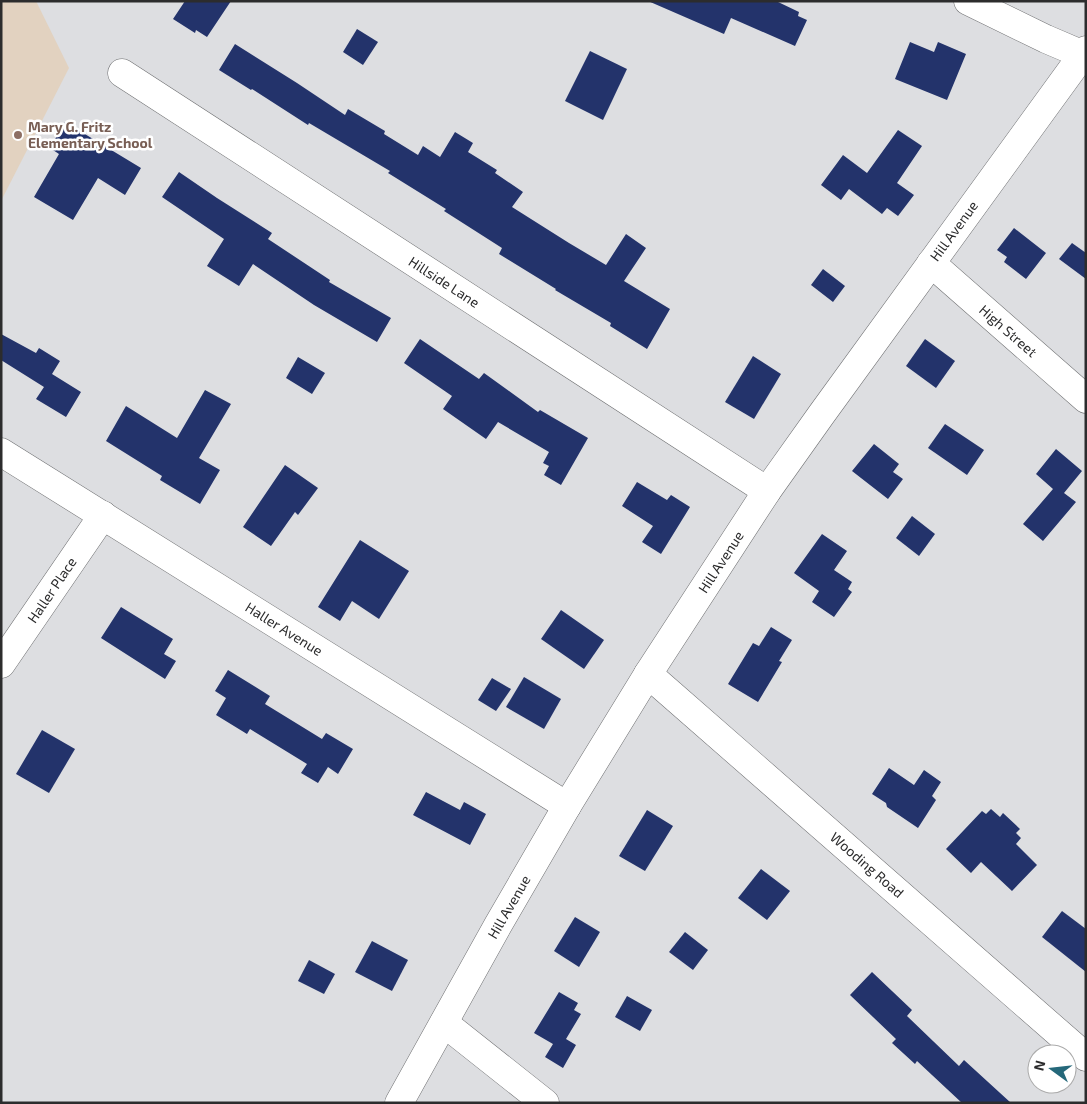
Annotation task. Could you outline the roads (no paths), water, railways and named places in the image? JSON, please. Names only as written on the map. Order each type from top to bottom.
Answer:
[{"type":"street","points":[[968,1],[1046,39],[1085,53]]},
{"type":"street","name":"Hill Avenue","points":[[399,1103],[567,806],[648,674],[767,491],[821,414],[1085,53]]},
{"type":"street","name":"Hillside Lane","points":[[122,73],[767,491]]},
{"type":"street","name":"High Street","points":[[931,263],[1086,399]]},
{"type":"street","name":"Haller Avenue","points":[[1,452],[567,806]]},
{"type":"street","name":"Haller Place","points":[[1,664],[103,515]]},
{"type":"street","name":"Wooding Road","points":[[648,674],[1086,1057]]},
{"type":"street","points":[[444,1023],[545,1103]]},
{"type":"place","name":"Mary G. Fritz Elementary School","points":[[18,135]]}]
